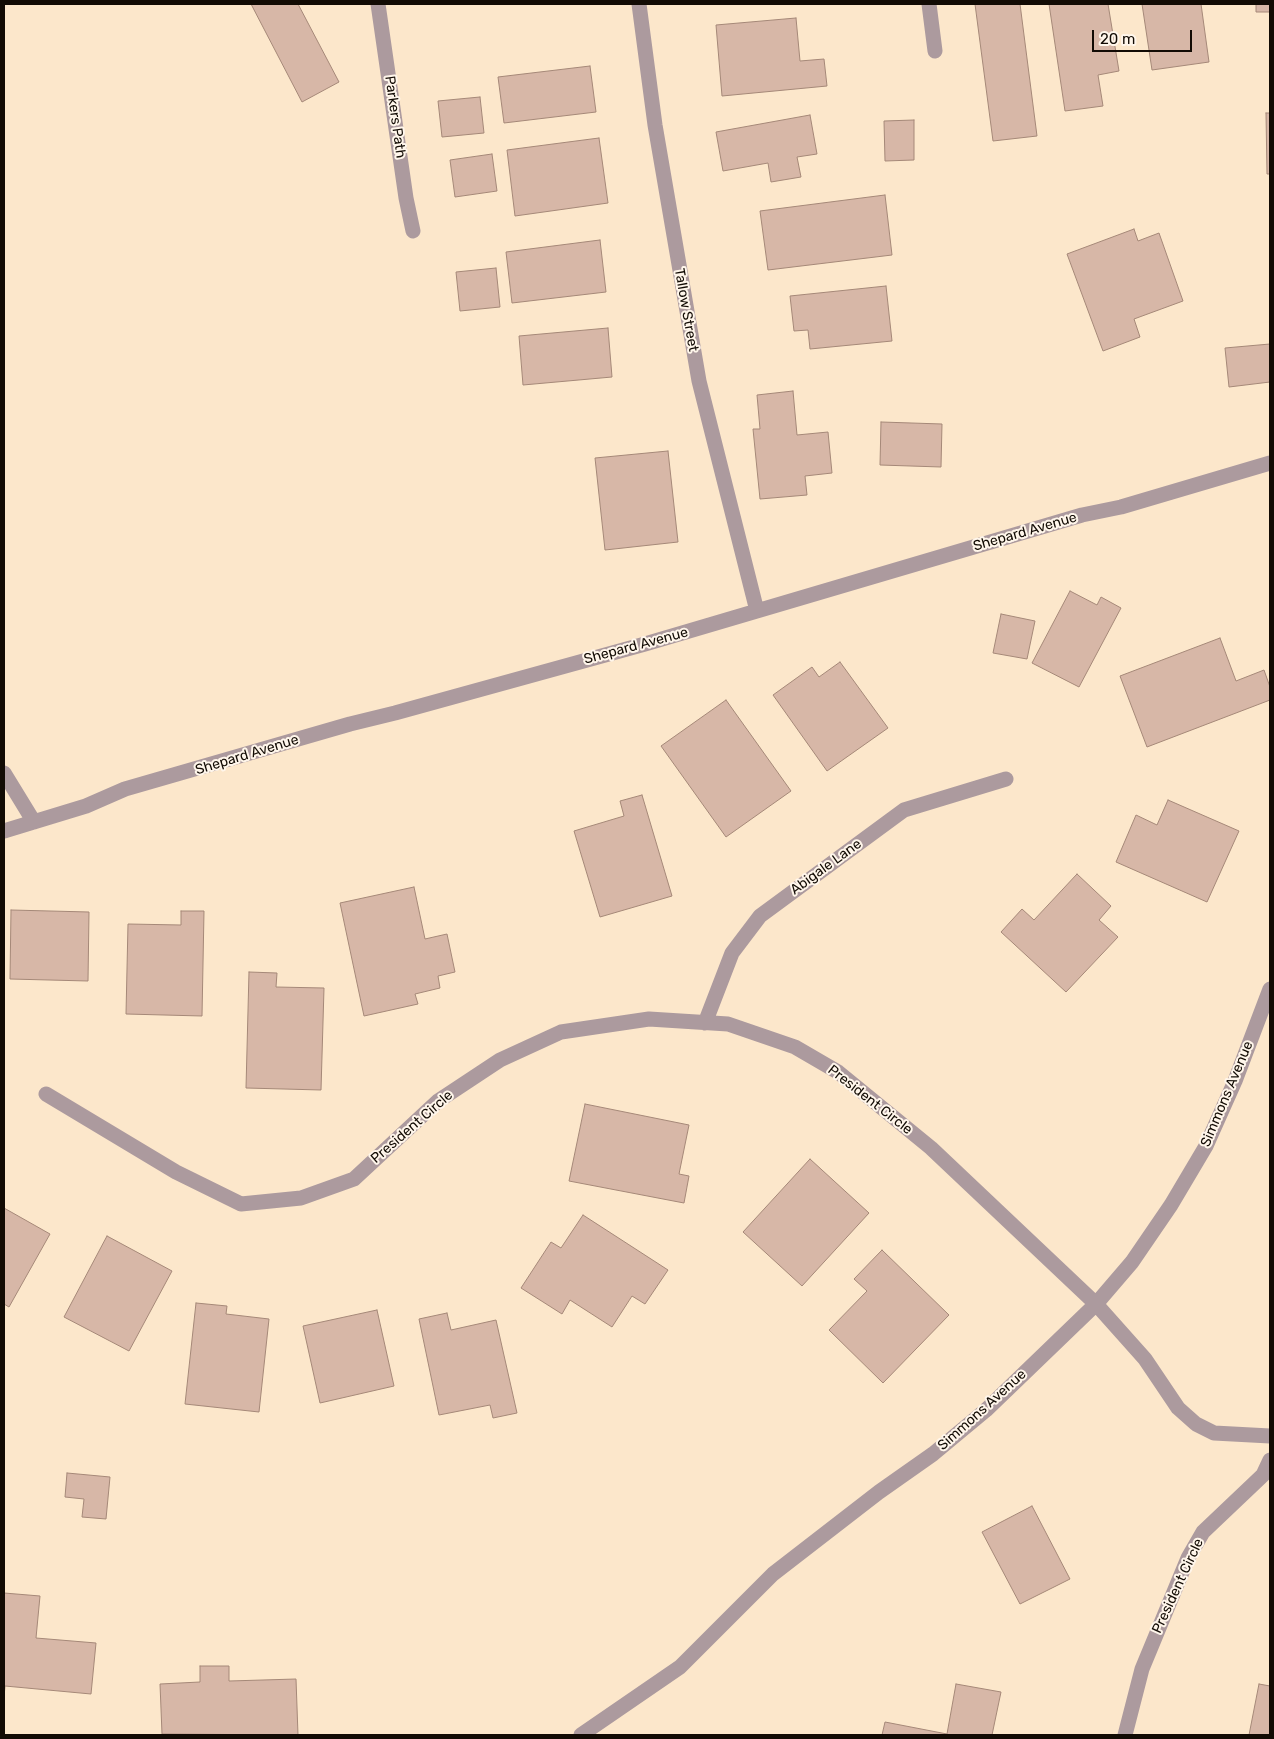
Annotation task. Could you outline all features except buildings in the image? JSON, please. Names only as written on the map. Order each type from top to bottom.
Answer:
[{"type":"street","name":"Parkers Path","points":[[378,4],[406,198],[413,230]]},
{"type":"street","name":"Tallow Street","points":[[639,4],[655,126],[699,381],[757,611]]},
{"type":"street","points":[[929,4],[935,51]]},
{"type":"street","name":"Shepard Avenue","points":[[4,831],[86,806],[125,789],[350,724],[527,678],[1082,515],[1121,507],[1270,463]]},
{"type":"street","points":[[4,773],[34,822]]},
{"type":"street","name":"Abigale Lane","points":[[705,1023],[732,954],[760,916],[904,810],[1006,779]]},
{"type":"street","name":"Simmons Avenue","points":[[581,1735],[680,1667],[773,1574],[879,1492],[932,1454],[978,1416],[1096,1304],[1132,1262],[1171,1205],[1206,1146],[1235,1081],[1270,989]]},
{"type":"street","name":"President Circle","points":[[46,1094],[176,1172],[241,1204],[301,1198],[354,1179],[438,1101],[500,1060],[561,1032],[649,1019],[728,1024],[795,1047],[838,1072],[931,1148],[1096,1304],[1146,1359],[1178,1408],[1196,1424],[1214,1433],[1270,1436]]},
{"type":"street","name":"President Circle","points":[[1125,1735],[1142,1669],[1188,1558],[1203,1532],[1263,1475],[1270,1460]]}]
